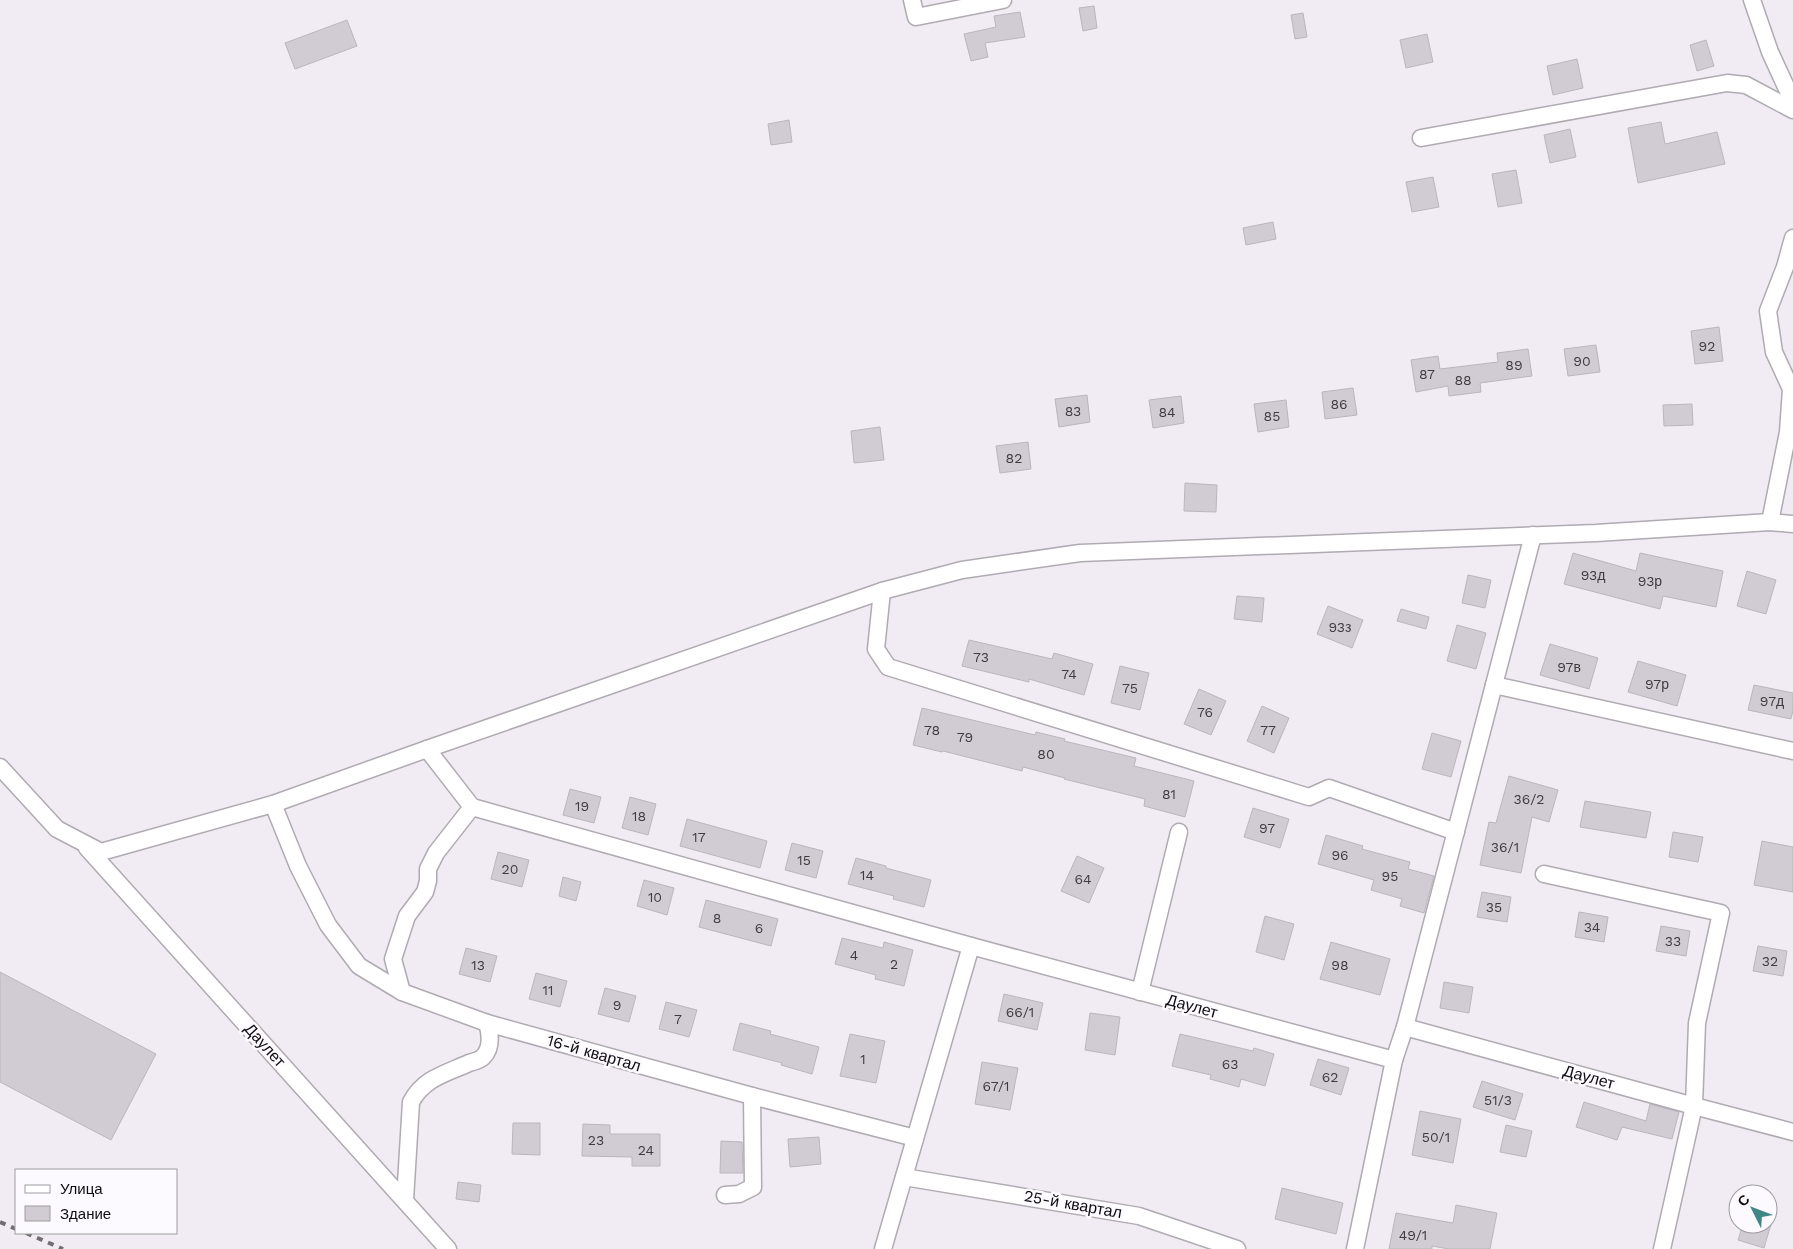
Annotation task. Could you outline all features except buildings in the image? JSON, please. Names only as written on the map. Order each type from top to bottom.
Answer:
[{"type":"street","points":[[912,0],[916,17],[1003,0]]},
{"type":"street","points":[[1752,0],[1770,52],[1793,102]]},
{"type":"street","points":[[1421,138],[1727,83],[1746,85],[1793,110]]},
{"type":"street","points":[[1770,522],[1788,432],[1791,389],[1774,352],[1768,312],[1785,267],[1793,238]]},
{"type":"street","points":[[0,767],[57,829],[102,852],[273,804],[882,591],[962,570],[1080,553],[1533,535],[1770,522],[1793,524]]},
{"type":"street","points":[[1355,1249],[1394,1060],[1405,1027],[1533,535]]},
{"type":"street","points":[[882,591],[876,649],[888,666],[1309,797],[1329,788],[1456,832]]},
{"type":"street","points":[[1494,685],[1793,750]]},
{"type":"street","points":[[402,992],[393,959],[407,916],[425,892],[428,881],[428,869],[436,852],[472,807],[427,749]]},
{"type":"street","name":"16-й квартал","points":[[273,804],[298,866],[328,925],[359,966],[402,992],[487,1023],[752,1096],[916,1138]]},
{"type":"street","name":"Даулет","points":[[472,807],[971,946],[1394,1060]]},
{"type":"street","points":[[1140,992],[1179,832]]},
{"type":"street","name":"Даулет","points":[[82,842],[448,1249]]},
{"type":"street","points":[[1544,874],[1721,913],[1697,1023],[1694,1106],[1662,1249]]},
{"type":"street","points":[[883,1249],[971,946]]},
{"type":"street","points":[[405,1200],[411,1102],[418,1090],[432,1080],[483,1056],[490,1044],[490,1033],[487,1023]]},
{"type":"street","name":"Даулет","points":[[1405,1027],[1793,1132]]},
{"type":"street","points":[[725,1195],[739,1194],[753,1187],[752,1096]]},
{"type":"street","name":"25-й квартал","points":[[904,1177],[1139,1216],[1237,1249]]},
{"type":"railway","points":[[0,1222],[15,1229]]},
{"type":"railway","points":[[28,1234],[63,1249]]}]
